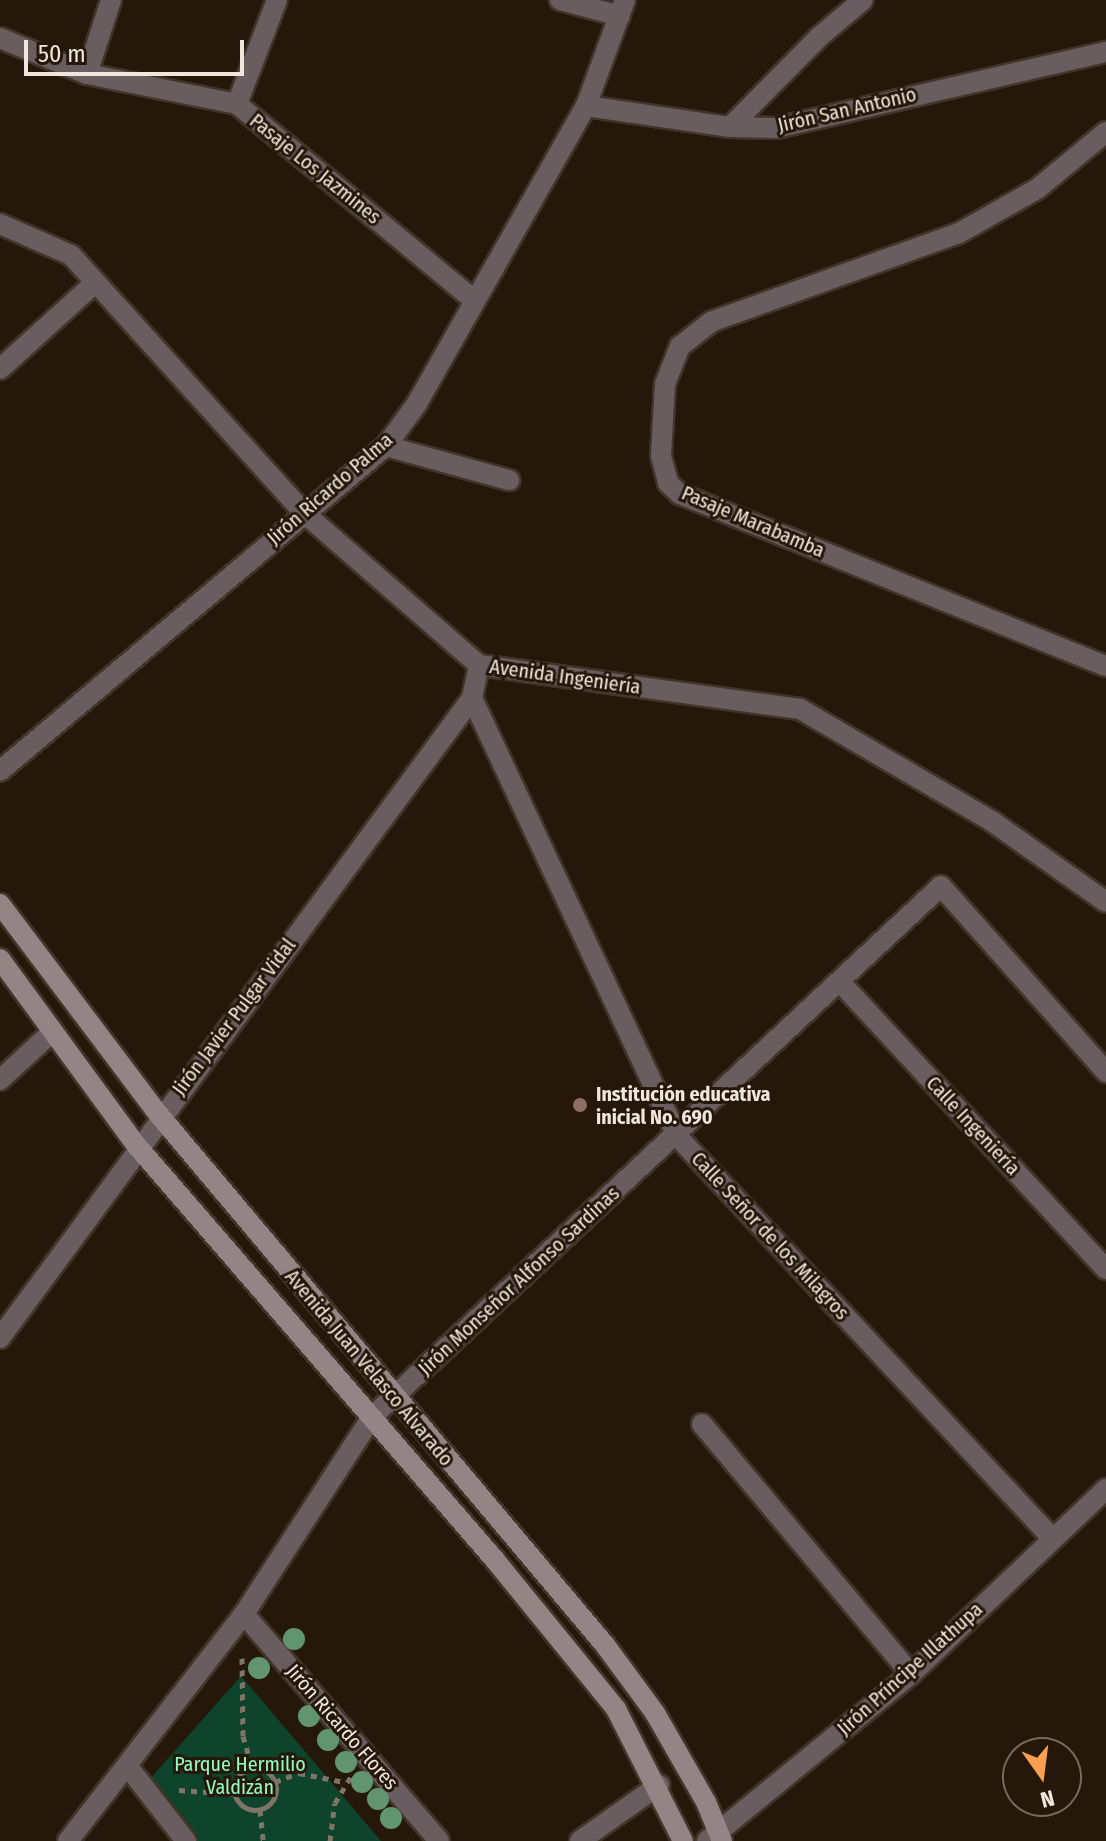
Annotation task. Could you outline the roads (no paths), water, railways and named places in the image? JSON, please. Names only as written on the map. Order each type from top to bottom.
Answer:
[{"type":"street","points":[[87,74],[111,0]]},
{"type":"street","points":[[237,104],[277,0]]},
{"type":"street","points":[[560,0],[622,8]]},
{"type":"street","points":[[730,127],[863,0]]},
{"type":"street","name":"Jirón Ricardo Palma","points":[[0,771],[303,512],[386,446],[416,405],[473,299],[586,106],[622,8]]},
{"type":"street","name":"Pasaje Los Jazmines","points":[[0,38],[87,74],[237,104],[473,299]]},
{"type":"street","name":"Jirón San Antonio","points":[[586,106],[730,127],[776,128],[1106,52]]},
{"type":"street","name":"Pasaje Marabamba","points":[[1106,132],[1037,189],[959,233],[711,322],[680,346],[665,384],[661,456],[668,483],[680,494],[1106,666]]},
{"type":"street","name":"Avenida Ingeniería","points":[[0,224],[71,255],[303,512],[479,665],[800,709],[993,822],[1106,902]]},
{"type":"street","points":[[0,369],[95,283]]},
{"type":"street","points":[[386,446],[509,480]]},
{"type":"street","points":[[472,698],[479,665]]},
{"type":"street","name":"Jirón Javier Pulgar Vidal","points":[[0,1338],[137,1146],[472,698]]},
{"type":"street","name":"Calle Señor de los Milagros","points":[[472,698],[677,1136],[1052,1538]]},
{"type":"street","name":"Jirón Monseñor Alfonso Sardinas","points":[[68,1841],[129,1768],[244,1614],[372,1417],[841,983],[941,886],[1106,1072]]},
{"type":"street","name":"Avenida Juan Velasco Alvarado","points":[[0,904],[160,1116],[393,1397],[605,1645],[655,1713],[716,1838]]},
{"type":"street","name":"Avenida Juan Velasco Alvarado","points":[[0,959],[137,1146],[372,1417],[616,1709],[659,1785],[683,1841]]},
{"type":"street","name":"Calle Ingeniería","points":[[841,983],[1106,1269]]},
{"type":"street","points":[[0,1080],[52,1032]]},
{"type":"street","points":[[702,1424],[911,1674]]},
{"type":"street","name":"Jirón Príncipe Illathupa","points":[[716,1838],[911,1674],[1106,1489]]},
{"type":"street","name":"Jirón Ricardo Flores","points":[[244,1614],[439,1841]]},
{"type":"street","points":[[129,1768],[186,1841]]},
{"type":"street","points":[[580,1841],[659,1785]]},
{"type":"place","name":"Institución educativa inicial No. 690","points":[[580,1105]]},
{"type":"park label","name":"Parque Hermilio Valdizán","points":[[240,1776]]}]
